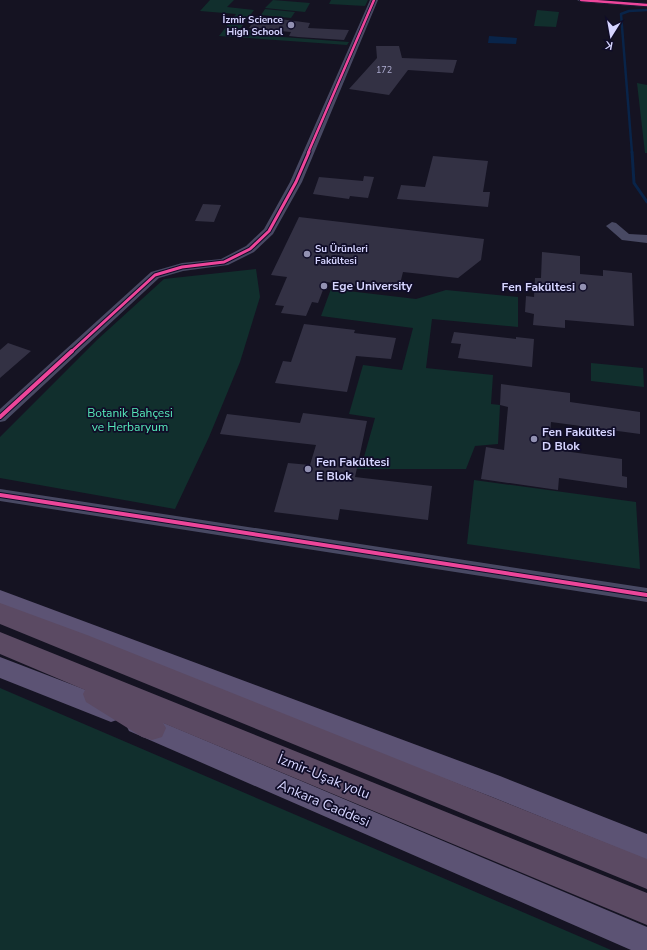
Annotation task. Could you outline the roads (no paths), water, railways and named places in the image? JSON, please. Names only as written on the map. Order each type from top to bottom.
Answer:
[{"type":"highway","points":[[0,612],[78,642],[647,874]]},
{"type":"highway","points":[[78,642],[161,660]]},
{"type":"highway","name":"İzmir-Uşak yolu","points":[[0,643],[647,909]]},
{"type":"highway","points":[[39,658],[152,728]]},
{"type":"main road","points":[[0,598],[500,788],[647,847]]},
{"type":"main road","name":"Ankara Caddesi","points":[[0,667],[152,728],[647,942]]},
{"type":"street","points":[[0,417],[155,275],[182,267],[224,262],[250,249],[269,230],[296,182],[374,0]]},
{"type":"street","points":[[581,0],[647,5]]},
{"type":"street","points":[[612,226],[626,237],[647,239]]},
{"type":"street","points":[[0,495],[647,595]]},
{"type":"water","points":[[489,36],[517,38],[516,44],[488,43]]},
{"type":"waterway","points":[[632,153],[621,14],[629,11],[647,10]]},
{"type":"waterway","points":[[632,152],[634,183],[647,202]]},
{"type":"place","name":"İzmir Science High School","points":[[291,25]]},
{"type":"place","name":"Su Ürünleri Fakültesi","points":[[307,254]]},
{"type":"place","name":"Ege University","points":[[324,286]]},
{"type":"place","name":"Fen Fakültesi","points":[[583,287]]},
{"type":"place","name":"Fen Fakültesi D Blok","points":[[534,439]]},
{"type":"place","name":"Fen Fakültesi E Blok","points":[[308,469]]},
{"type":"park label","name":"Botanik Bahçesi ve Herbaryum","points":[[130,420]]}]
